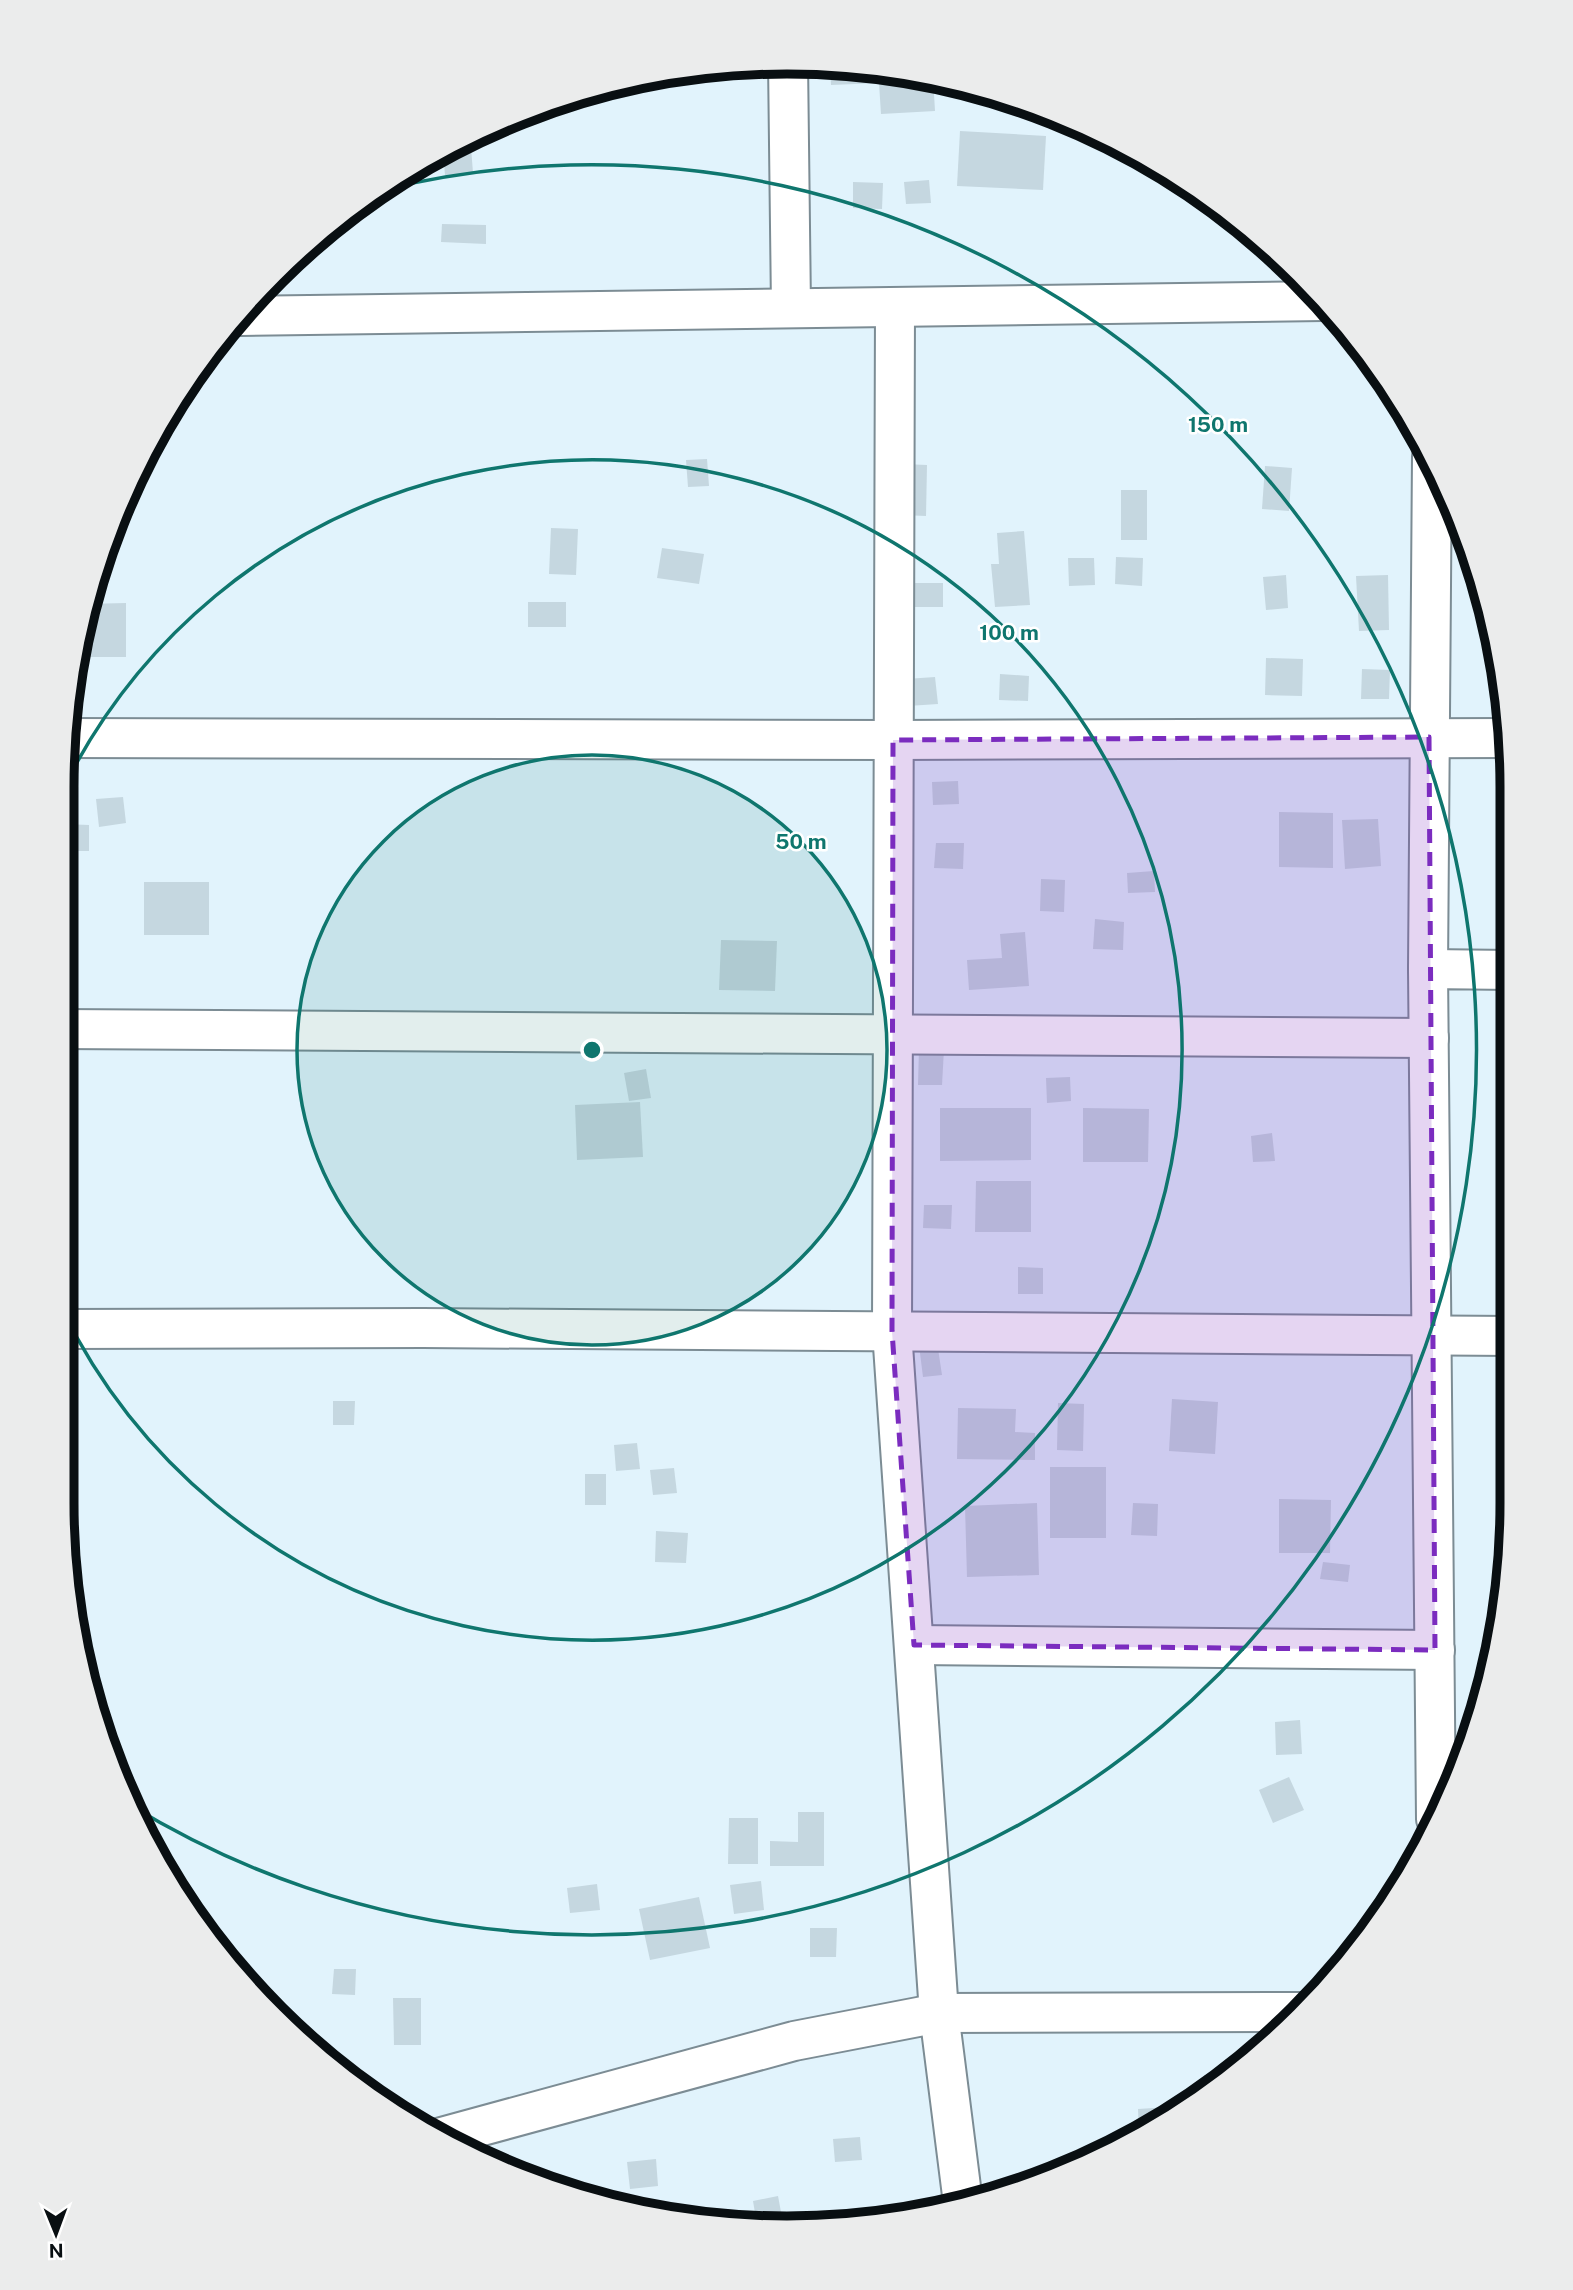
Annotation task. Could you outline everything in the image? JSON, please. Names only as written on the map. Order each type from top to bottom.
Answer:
[{"type":"street","points":[[788,74],[791,308]]},
{"type":"street","points":[[256,310],[791,308],[1309,301]]},
{"type":"street","points":[[895,307],[892,1331],[939,2013],[961,2194]]},
{"type":"street","points":[[1432,484],[1428,969],[1436,1797]]},
{"type":"street","points":[[75,738],[1498,738]]},
{"type":"street","points":[[1428,969],[1500,970]]},
{"type":"street","points":[[74,1029],[1429,1038]]},
{"type":"street","points":[[74,1329],[423,1328],[1500,1336]]},
{"type":"street","points":[[914,1645],[1435,1650]]},
{"type":"street","points":[[454,2134],[794,2041],[939,2013],[1287,2012]]},
{"type":"highlighted area","points":[[1429,737],[1435,1650],[914,1645],[892,1331],[893,740]]},
{"type":"building","points":[[830,75],[833,75],[934,89],[935,111],[881,114],[879,83],[831,85]]},
{"type":"building","points":[[960,131],[1046,136],[1043,190],[957,186]]},
{"type":"building","points":[[471,147],[473,173],[445,175],[444,162]]},
{"type":"building","points":[[929,180],[931,203],[906,204],[904,182]]},
{"type":"building","points":[[853,182],[883,183],[882,209],[853,208]]},
{"type":"building","points":[[442,224],[486,225],[486,244],[441,242]]},
{"type":"building","points":[[707,459],[709,486],[688,487],[686,460]]},
{"type":"building","points":[[903,464],[927,465],[926,516],[902,515]]},
{"type":"building","points":[[1265,466],[1292,468],[1289,511],[1262,509]]},
{"type":"building","points":[[1121,490],[1147,490],[1147,540],[1121,540]]},
{"type":"building","points":[[551,528],[578,529],[576,575],[549,574]]},
{"type":"building","points":[[1024,531],[1030,605],[995,607],[991,564],[999,564],[997,533]]},
{"type":"building","points":[[662,548],[704,554],[699,584],[657,578]]},
{"type":"building","points":[[1116,557],[1143,558],[1142,586],[1115,584]]},
{"type":"building","points":[[1068,558],[1094,558],[1095,585],[1069,586]]},
{"type":"building","points":[[1286,575],[1288,608],[1266,610],[1263,577]]},
{"type":"building","points":[[1388,575],[1389,630],[1359,631],[1356,576]]},
{"type":"building","points":[[905,583],[943,583],[943,607],[905,607]]},
{"type":"building","points":[[528,602],[566,602],[566,627],[528,627]]},
{"type":"building","points":[[126,603],[126,657],[85,657],[98,604]]},
{"type":"building","points":[[1266,658],[1303,659],[1302,696],[1265,695]]},
{"type":"building","points":[[1362,669],[1390,670],[1389,699],[1361,699]]},
{"type":"building","points":[[1000,674],[1029,676],[1028,701],[999,700]]},
{"type":"building","points":[[935,677],[938,704],[908,706],[906,679]]},
{"type":"building","points":[[958,781],[959,804],[933,805],[932,782]]},
{"type":"building","points":[[123,797],[126,823],[99,827],[96,799]]},
{"type":"building","points":[[1279,812],[1333,813],[1333,868],[1279,867]]},
{"type":"building","points":[[1378,819],[1381,866],[1345,869],[1342,820]]},
{"type":"building","points":[[74,824],[89,825],[89,851],[74,851]]},
{"type":"building","points":[[936,843],[964,843],[963,869],[934,868]]},
{"type":"building","points":[[1154,871],[1155,892],[1128,893],[1127,873]]},
{"type":"building","points":[[1041,879],[1065,880],[1064,912],[1040,911]]},
{"type":"building","points":[[144,882],[209,882],[209,935],[144,935]]},
{"type":"building","points":[[1095,919],[1124,922],[1123,950],[1093,949]]},
{"type":"building","points":[[1025,932],[1029,986],[969,990],[967,960],[1002,958],[1000,934]]},
{"type":"building","points":[[721,940],[777,941],[775,991],[719,990]]},
{"type":"building","points":[[919,1049],[944,1049],[942,1085],[918,1085]]},
{"type":"building","points":[[646,1069],[651,1098],[629,1101],[624,1073]]},
{"type":"building","points":[[1070,1077],[1071,1101],[1047,1103],[1046,1078]]},
{"type":"building","points":[[640,1102],[643,1157],[577,1160],[575,1105]]},
{"type":"building","points":[[940,1108],[1031,1108],[1031,1160],[940,1161]]},
{"type":"building","points":[[1083,1108],[1149,1109],[1148,1162],[1083,1162]]},
{"type":"building","points":[[1272,1133],[1275,1161],[1253,1162],[1251,1136]]},
{"type":"building","points":[[976,1181],[1031,1181],[1031,1232],[975,1232]]},
{"type":"building","points":[[924,1205],[952,1205],[951,1229],[923,1228]]},
{"type":"building","points":[[1018,1267],[1043,1268],[1043,1294],[1018,1294]]},
{"type":"building","points":[[937,1342],[942,1375],[923,1377],[919,1345]]},
{"type":"building","points":[[1172,1399],[1218,1402],[1215,1454],[1169,1451]]},
{"type":"building","points":[[333,1401],[355,1401],[354,1425],[333,1425]]},
{"type":"building","points":[[1058,1403],[1084,1404],[1083,1451],[1057,1450]]},
{"type":"building","points":[[958,1408],[1016,1409],[1015,1432],[1035,1433],[1035,1460],[957,1459]]},
{"type":"building","points":[[637,1443],[640,1469],[616,1471],[614,1445]]},
{"type":"building","points":[[1050,1467],[1106,1467],[1106,1538],[1050,1538]]},
{"type":"building","points":[[674,1468],[677,1493],[653,1495],[650,1470]]},
{"type":"building","points":[[585,1474],[606,1474],[606,1505],[585,1505]]},
{"type":"building","points":[[1279,1499],[1331,1500],[1330,1553],[1279,1553]]},
{"type":"building","points":[[1037,1503],[1039,1575],[967,1577],[965,1506]]},
{"type":"building","points":[[1133,1503],[1158,1504],[1157,1536],[1131,1535]]},
{"type":"building","points":[[656,1531],[688,1533],[686,1563],[655,1562]]},
{"type":"building","points":[[1323,1562],[1350,1565],[1348,1582],[1320,1579]]},
{"type":"building","points":[[1300,1720],[1302,1754],[1276,1755],[1275,1722]]},
{"type":"building","points":[[1289,1777],[1304,1810],[1273,1823],[1259,1790]]},
{"type":"building","points":[[798,1812],[824,1812],[824,1866],[770,1866],[770,1841],[798,1842]]},
{"type":"building","points":[[729,1818],[758,1818],[758,1864],[728,1864]]},
{"type":"building","points":[[761,1881],[764,1910],[734,1914],[730,1885]]},
{"type":"building","points":[[597,1884],[600,1910],[570,1913],[567,1888]]},
{"type":"building","points":[[699,1897],[710,1948],[650,1960],[639,1909]]},
{"type":"building","points":[[810,1928],[837,1928],[836,1957],[810,1957]]},
{"type":"building","points":[[334,1969],[356,1969],[355,1995],[332,1994]]},
{"type":"building","points":[[393,1998],[421,1998],[421,2045],[394,2045]]},
{"type":"building","points":[[1165,2107],[1139,2123],[1138,2109]]},
{"type":"building","points":[[860,2137],[862,2160],[835,2162],[833,2139]]},
{"type":"building","points":[[656,2159],[658,2186],[630,2189],[627,2162]]},
{"type":"building","points":[[778,2196],[782,2216],[755,2215],[753,2201]]},
{"type":"building","points":[[688,2209],[741,2210],[741,2215]]}]
